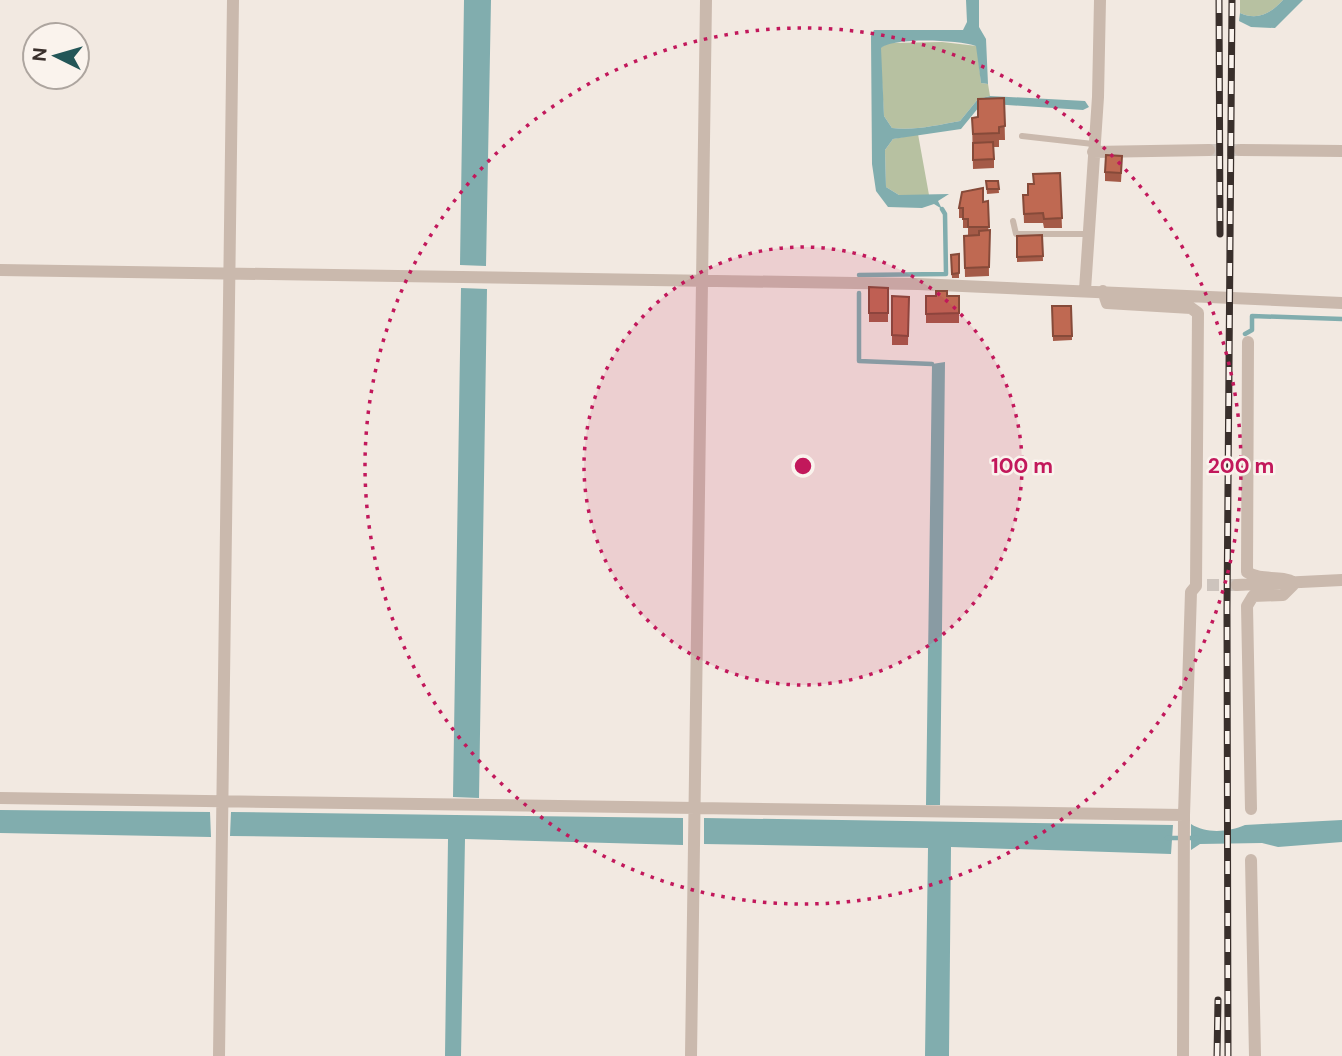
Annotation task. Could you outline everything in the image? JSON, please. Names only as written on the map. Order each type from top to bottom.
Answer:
[{"type":"street","points":[[219,1056],[233,0]]},
{"type":"street","points":[[691,1056],[706,0]]},
{"type":"street","points":[[1085,290],[1098,97],[1100,0]]},
{"type":"street","points":[[1093,148],[1209,150]]},
{"type":"street","points":[[1240,150],[1342,151]]},
{"type":"street","points":[[2,270],[918,284],[1342,303]]},
{"type":"street","points":[[1103,291],[1107,303],[1191,307],[1198,313],[1201,586],[1191,592],[1183,838],[1185,902],[1182,1056]]},
{"type":"street","points":[[1248,342],[1247,572],[1256,577],[1283,576],[1295,583]]},
{"type":"street","points":[[1237,585],[1342,580]]},
{"type":"street","points":[[1251,809],[1247,606],[1253,596],[1283,595],[1295,583]]},
{"type":"street","points":[[0,799],[1184,815]]},
{"type":"street","points":[[1251,860],[1255,1056]]},
{"type":"lane","points":[[1022,136],[1093,148]]},
{"type":"lane","points":[[1013,220],[1016,234],[1087,234]]},
{"type":"green space","points":[[1240,0],[1283,0],[1269,12],[1253,16],[1240,13]]},
{"type":"green space","points":[[942,42],[977,46],[981,83],[988,84],[990,96],[978,99],[960,121],[917,128],[892,128],[884,116],[880,48],[888,43]]},
{"type":"green space","points":[[918,134],[929,195],[899,195],[886,187],[885,150],[893,139]]},
{"type":"water","points":[[464,0],[491,0],[486,266],[460,265]]},
{"type":"water","points":[[966,0],[979,0],[979,27],[986,39],[988,84],[981,83],[976,46],[927,41],[899,42],[881,48],[884,116],[892,128],[917,128],[960,121],[978,99],[990,96],[1085,101],[1089,107],[1083,110],[993,104],[979,107],[961,129],[893,139],[885,150],[886,187],[899,195],[949,194],[938,201],[942,209],[934,204],[922,208],[888,207],[876,191],[872,164],[871,36],[874,30],[963,30],[967,22]]},
{"type":"water","points":[[1283,0],[1303,0],[1275,28],[1251,27],[1239,21],[1240,13],[1258,16],[1274,9]]},
{"type":"water","points":[[461,288],[487,289],[479,798],[453,797]]},
{"type":"water","points":[[945,362],[940,805],[926,805],[932,364]]},
{"type":"water","points":[[0,810],[210,812],[211,837],[0,833]]},
{"type":"water","points":[[231,812],[683,818],[683,845],[465,839],[461,1056],[445,1056],[448,839],[230,836]]},
{"type":"water","points":[[704,818],[1173,825],[1171,854],[951,847],[949,1056],[925,1056],[928,848],[704,844]]},
{"type":"water","points":[[1342,820],[1342,842],[1278,847],[1262,843],[1200,844],[1191,850],[1191,824],[1218,831],[1245,825]]},
{"type":"building","points":[[1004,98],[1005,126],[999,127],[999,133],[973,134],[972,118],[978,117],[978,99]]},
{"type":"building","points":[[993,142],[994,159],[973,160],[973,143]]},
{"type":"building","points":[[1106,155],[1122,156],[1121,173],[1105,172]]},
{"type":"building","points":[[1060,173],[1062,218],[1044,219],[1043,213],[1024,214],[1023,195],[1028,195],[1028,184],[1034,184],[1033,174]]},
{"type":"building","points":[[986,181],[998,181],[999,189],[987,189]]},
{"type":"building","points":[[983,188],[983,202],[988,201],[989,227],[968,227],[968,219],[963,219],[963,208],[959,208],[962,192]]},
{"type":"building","points":[[990,230],[989,267],[965,268],[964,236],[979,235],[979,231]]},
{"type":"building","points":[[1042,235],[1043,256],[1017,257],[1017,236]]},
{"type":"building","points":[[959,254],[959,273],[952,274],[951,255]]},
{"type":"building","points":[[869,287],[888,288],[888,313],[869,313]]},
{"type":"building","points":[[936,291],[947,291],[947,296],[959,296],[959,313],[926,314],[926,296],[936,296]]},
{"type":"building","points":[[892,296],[909,297],[908,336],[892,335]]},
{"type":"building","points":[[1052,306],[1071,306],[1072,336],[1053,336]]},
{"type":"waterway","points":[[859,275],[946,274],[945,214],[942,209]]},
{"type":"waterway","points":[[859,293],[859,361],[932,364]]},
{"type":"waterway","points":[[1245,334],[1252,330],[1252,316],[1342,319]]},
{"type":"waterway","points":[[1167,838],[1197,838]]},
{"type":"tunnel","points":[[1209,150],[1240,150]]},
{"type":"tunnel","points":[[1207,585],[1237,585]]},
{"type":"railway","points":[[1219,0],[1220,234]]},
{"type":"railway","points":[[1228,1056],[1227,609],[1232,0]]},
{"type":"railway","points":[[1217,1056],[1218,1000]]}]
